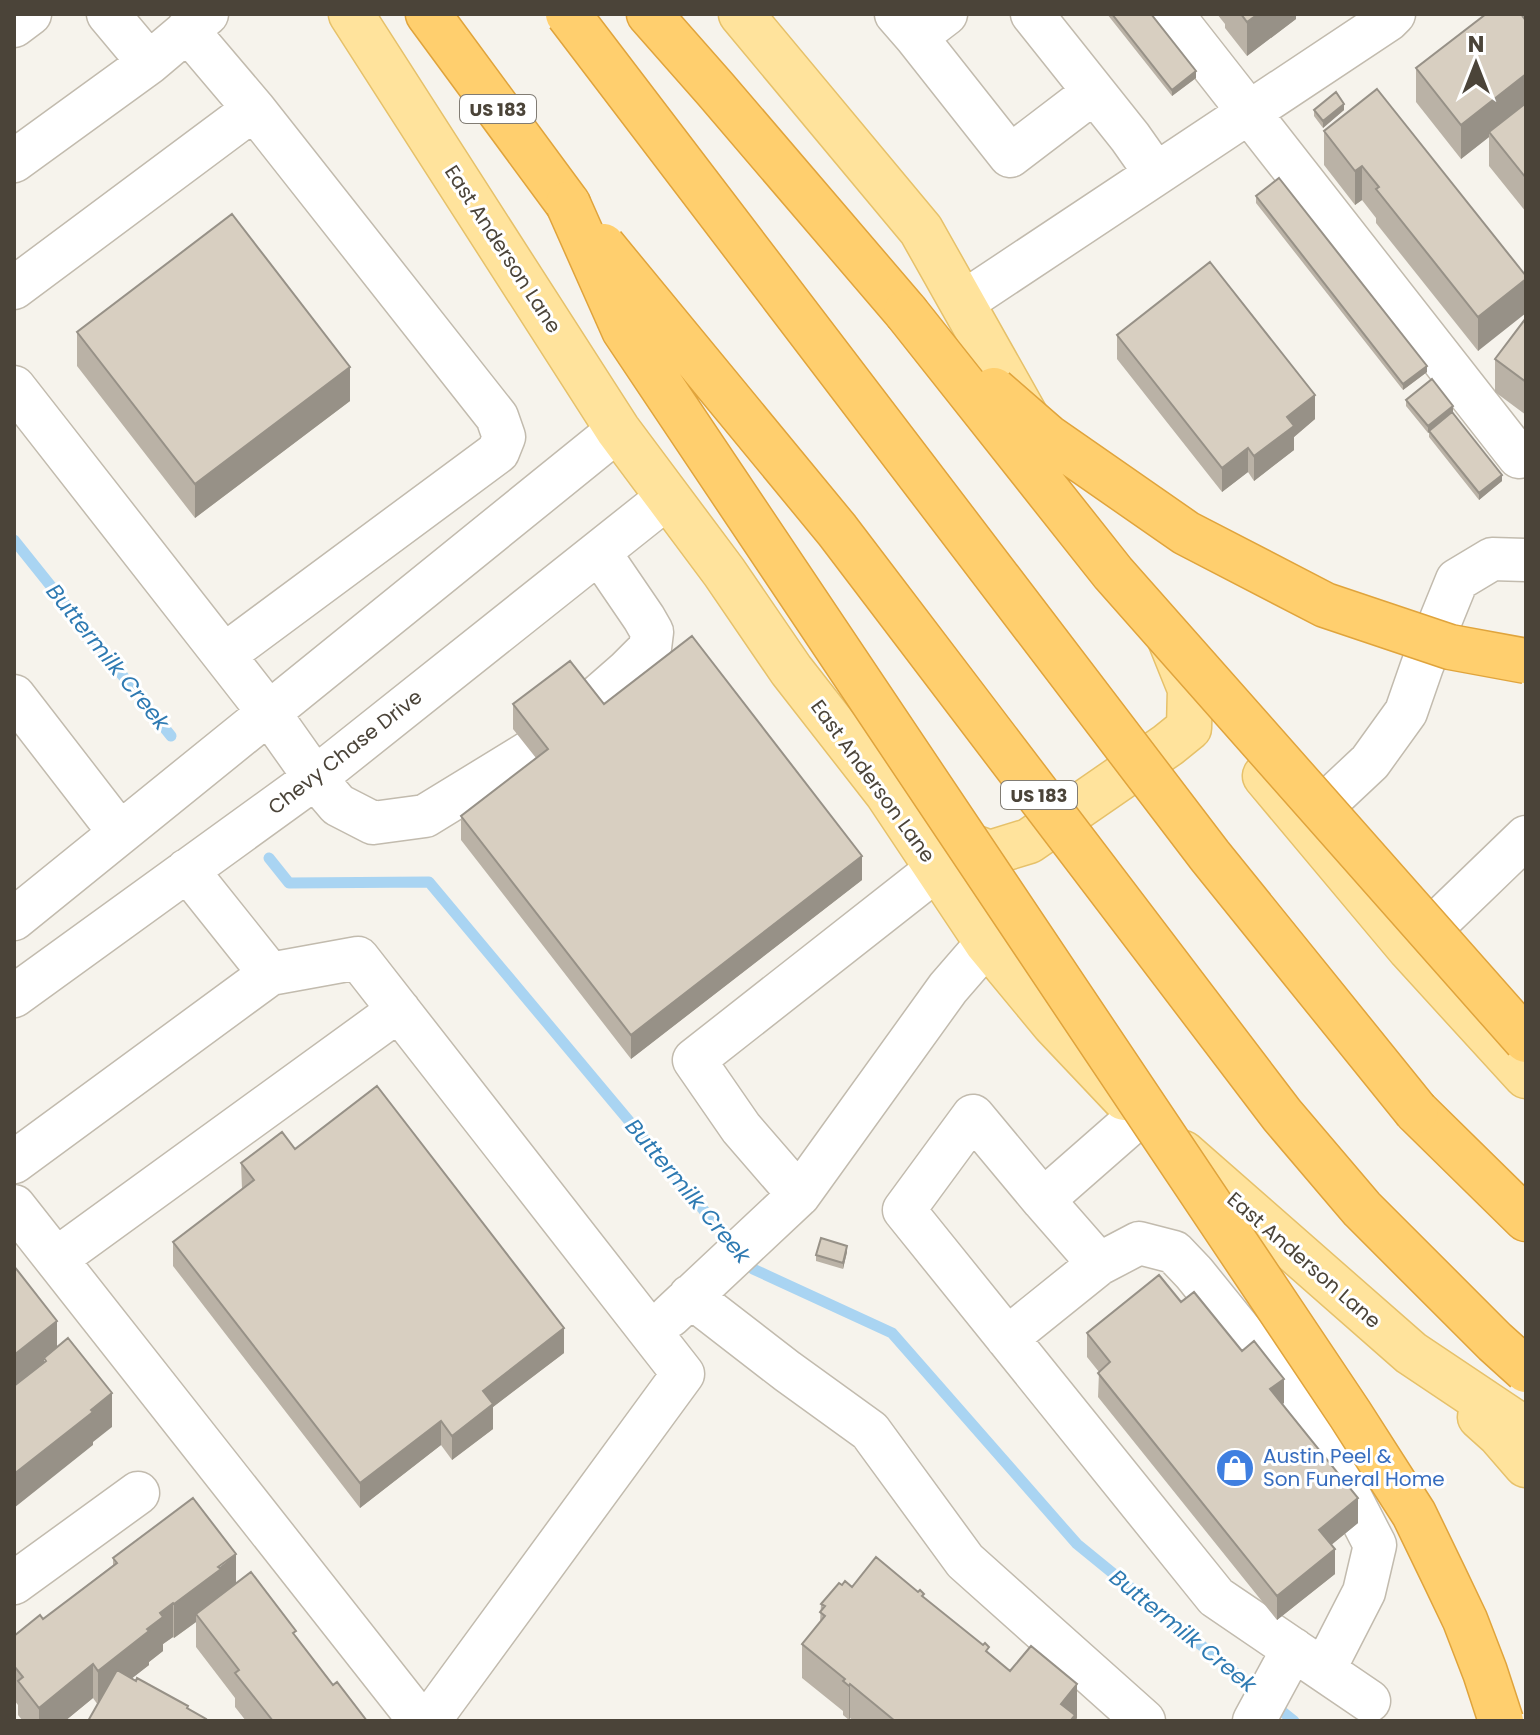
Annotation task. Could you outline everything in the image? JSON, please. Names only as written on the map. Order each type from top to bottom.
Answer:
[{"type":"highway","name":"US 183","points":[[428,14],[568,204],[837,530],[1282,1115],[1362,1209],[1526,1370]]},
{"type":"highway","points":[[568,14],[1210,856],[1416,1111],[1526,1219]]},
{"type":"highway","points":[[649,14],[906,312],[1113,573],[1526,1040]]},
{"type":"highway","points":[[568,204],[624,330],[1414,1514],[1465,1620],[1501,1721]]},
{"type":"highway","points":[[906,312],[1048,437],[1186,533],[1325,605],[1450,647],[1526,661]]},
{"type":"main road","name":"East Anderson Lane","points":[[351,14],[618,430],[724,572],[791,670],[887,793],[987,943],[1054,1024],[1140,1115],[1411,1353],[1526,1430]]},
{"type":"main road","points":[[741,14],[921,230],[1083,518],[1161,618],[1237,741],[1410,949],[1526,1076]]},
{"type":"main road","points":[[887,793],[945,838],[990,853],[1029,841],[1189,728],[1190,689],[1161,618]]},
{"type":"main road","points":[[1411,1353],[1500,1435],[1526,1465]]},
{"type":"street","points":[[14,26],[30,14]]},
{"type":"street","points":[[108,14],[149,63]]},
{"type":"street","points":[[1032,14],[1156,174]]},
{"type":"street","points":[[1172,14],[1519,457]]},
{"type":"street","points":[[962,303],[1394,14]]},
{"type":"street","points":[[14,161],[149,63],[197,22],[254,109],[497,417],[504,437],[498,452],[224,655]]},
{"type":"street","points":[[919,22],[1010,156],[1094,92]]},
{"type":"street","points":[[14,288],[254,109]]},
{"type":"street","points":[[14,387],[338,805],[373,823],[425,816],[531,751]]},
{"type":"street","points":[[14,919],[618,430]]},
{"type":"street","name":"Chevy Chase Drive","points":[[14,996],[315,778],[668,497]]},
{"type":"street","points":[[587,706],[650,648],[652,632],[599,552]]},
{"type":"street","points":[[1305,823],[1370,762],[1406,712],[1457,580],[1492,559],[1526,560]]},
{"type":"street","points":[[14,696],[119,832]]},
{"type":"street","points":[[1410,949],[1526,837]]},
{"type":"street","points":[[799,1195],[741,1128],[694,1060],[937,869]]},
{"type":"street","points":[[187,870],[270,974]]},
{"type":"street","points":[[652,1333],[799,1195],[948,988],[987,943]]},
{"type":"street","points":[[14,1162],[270,974],[358,958],[683,1374],[429,1721]]},
{"type":"street","points":[[56,1259],[399,1010]]},
{"type":"street","points":[[1043,1200],[1140,1115]]},
{"type":"street","points":[[1099,1264],[973,1116],[904,1210],[1216,1597],[1298,1666],[1369,1701]]},
{"type":"street","points":[[14,1206],[420,1721]]},
{"type":"street","points":[[1007,1338],[1099,1264],[1139,1243],[1174,1252],[1266,1362],[1343,1483],[1375,1545],[1364,1592],[1254,1721]]},
{"type":"street","points":[[700,1287],[787,1371],[870,1431],[965,1561],[1144,1721]]},
{"type":"street","points":[[14,1583],[138,1493]]},
{"type":"building","points":[[1112,14],[1151,14],[1196,71],[1172,90]]},
{"type":"building","points":[[1241,14],[1258,14],[1247,22]]},
{"type":"building","points":[[1486,14],[1521,14],[1526,21],[1526,74],[1461,125],[1416,68]]},
{"type":"building","points":[[1377,89],[1526,276],[1478,317],[1376,189],[1379,187],[1362,166],[1355,171],[1324,131]]},
{"type":"building","points":[[1336,92],[1344,104],[1323,121],[1314,110]]},
{"type":"building","points":[[1526,103],[1526,178],[1489,132]]},
{"type":"building","points":[[1279,178],[1427,366],[1403,384],[1256,196]]},
{"type":"building","points":[[232,214],[350,367],[195,484],[77,332]]},
{"type":"building","points":[[1210,262],[1315,395],[1287,417],[1294,426],[1254,456],[1248,448],[1222,468],[1117,335]]},
{"type":"building","points":[[1526,318],[1526,382],[1495,359]]},
{"type":"building","points":[[1432,379],[1453,406],[1428,426],[1406,400]]},
{"type":"building","points":[[1452,412],[1502,475],[1479,493],[1429,431]]},
{"type":"building","points":[[692,636],[862,856],[631,1035],[461,816],[548,749],[513,704],[570,661],[604,704]]},
{"type":"building","points":[[377,1086],[564,1328],[483,1391],[493,1404],[452,1436],[441,1421],[360,1483],[173,1242],[254,1180],[241,1163],[282,1132],[295,1149]]},
{"type":"building","points":[[821,1238],[847,1246],[843,1263],[816,1255]]},
{"type":"building","points":[[14,1266],[57,1321],[14,1355]]},
{"type":"building","name":"Austin Peel & Son Funeral Home","points":[[1159,1275],[1181,1302],[1194,1292],[1242,1351],[1254,1341],[1284,1379],[1270,1389],[1358,1498],[1319,1530],[1335,1549],[1277,1596],[1098,1373],[1110,1362],[1087,1333]]},
{"type":"building","points":[[68,1338],[112,1393],[91,1410],[93,1412],[14,1474],[14,1386],[46,1361],[44,1358]]},
{"type":"building","points":[[193,1498],[236,1554],[218,1567],[221,1569],[160,1613],[163,1617],[147,1629],[149,1631],[98,1671],[93,1664],[39,1708],[18,1681],[23,1677],[14,1666],[14,1636],[40,1615],[43,1619],[117,1563],[113,1558]]},
{"type":"building","points":[[876,1557],[918,1592],[920,1590],[924,1594],[922,1596],[983,1645],[985,1643],[989,1647],[986,1651],[1010,1671],[1031,1646],[1077,1684],[1061,1704],[1075,1715],[1073,1721],[895,1721],[849,1686],[843,1681],[845,1679],[802,1644],[825,1616],[820,1612],[825,1606],[821,1604],[839,1583],[842,1585],[845,1581],[852,1587]]},
{"type":"building","points":[[251,1572],[333,1685],[337,1682],[367,1721],[273,1721],[235,1673],[239,1670],[196,1614]]},
{"type":"building","points":[[117,1670],[188,1706],[205,1721],[88,1721]]},
{"type":"waterway","name":"Buttermilk Creek","points":[[14,540],[171,736]]},
{"type":"waterway","name":"Buttermilk Creek","points":[[269,858],[289,883],[429,882],[753,1269],[892,1333],[1077,1544],[1261,1694]]},
{"type":"waterway","name":"Buttermilk Creek","points":[[1274,1705],[1294,1721]]},
{"type":"place","name":"Austin Peel & Son Funeral Home","points":[[1235,1468]]}]
